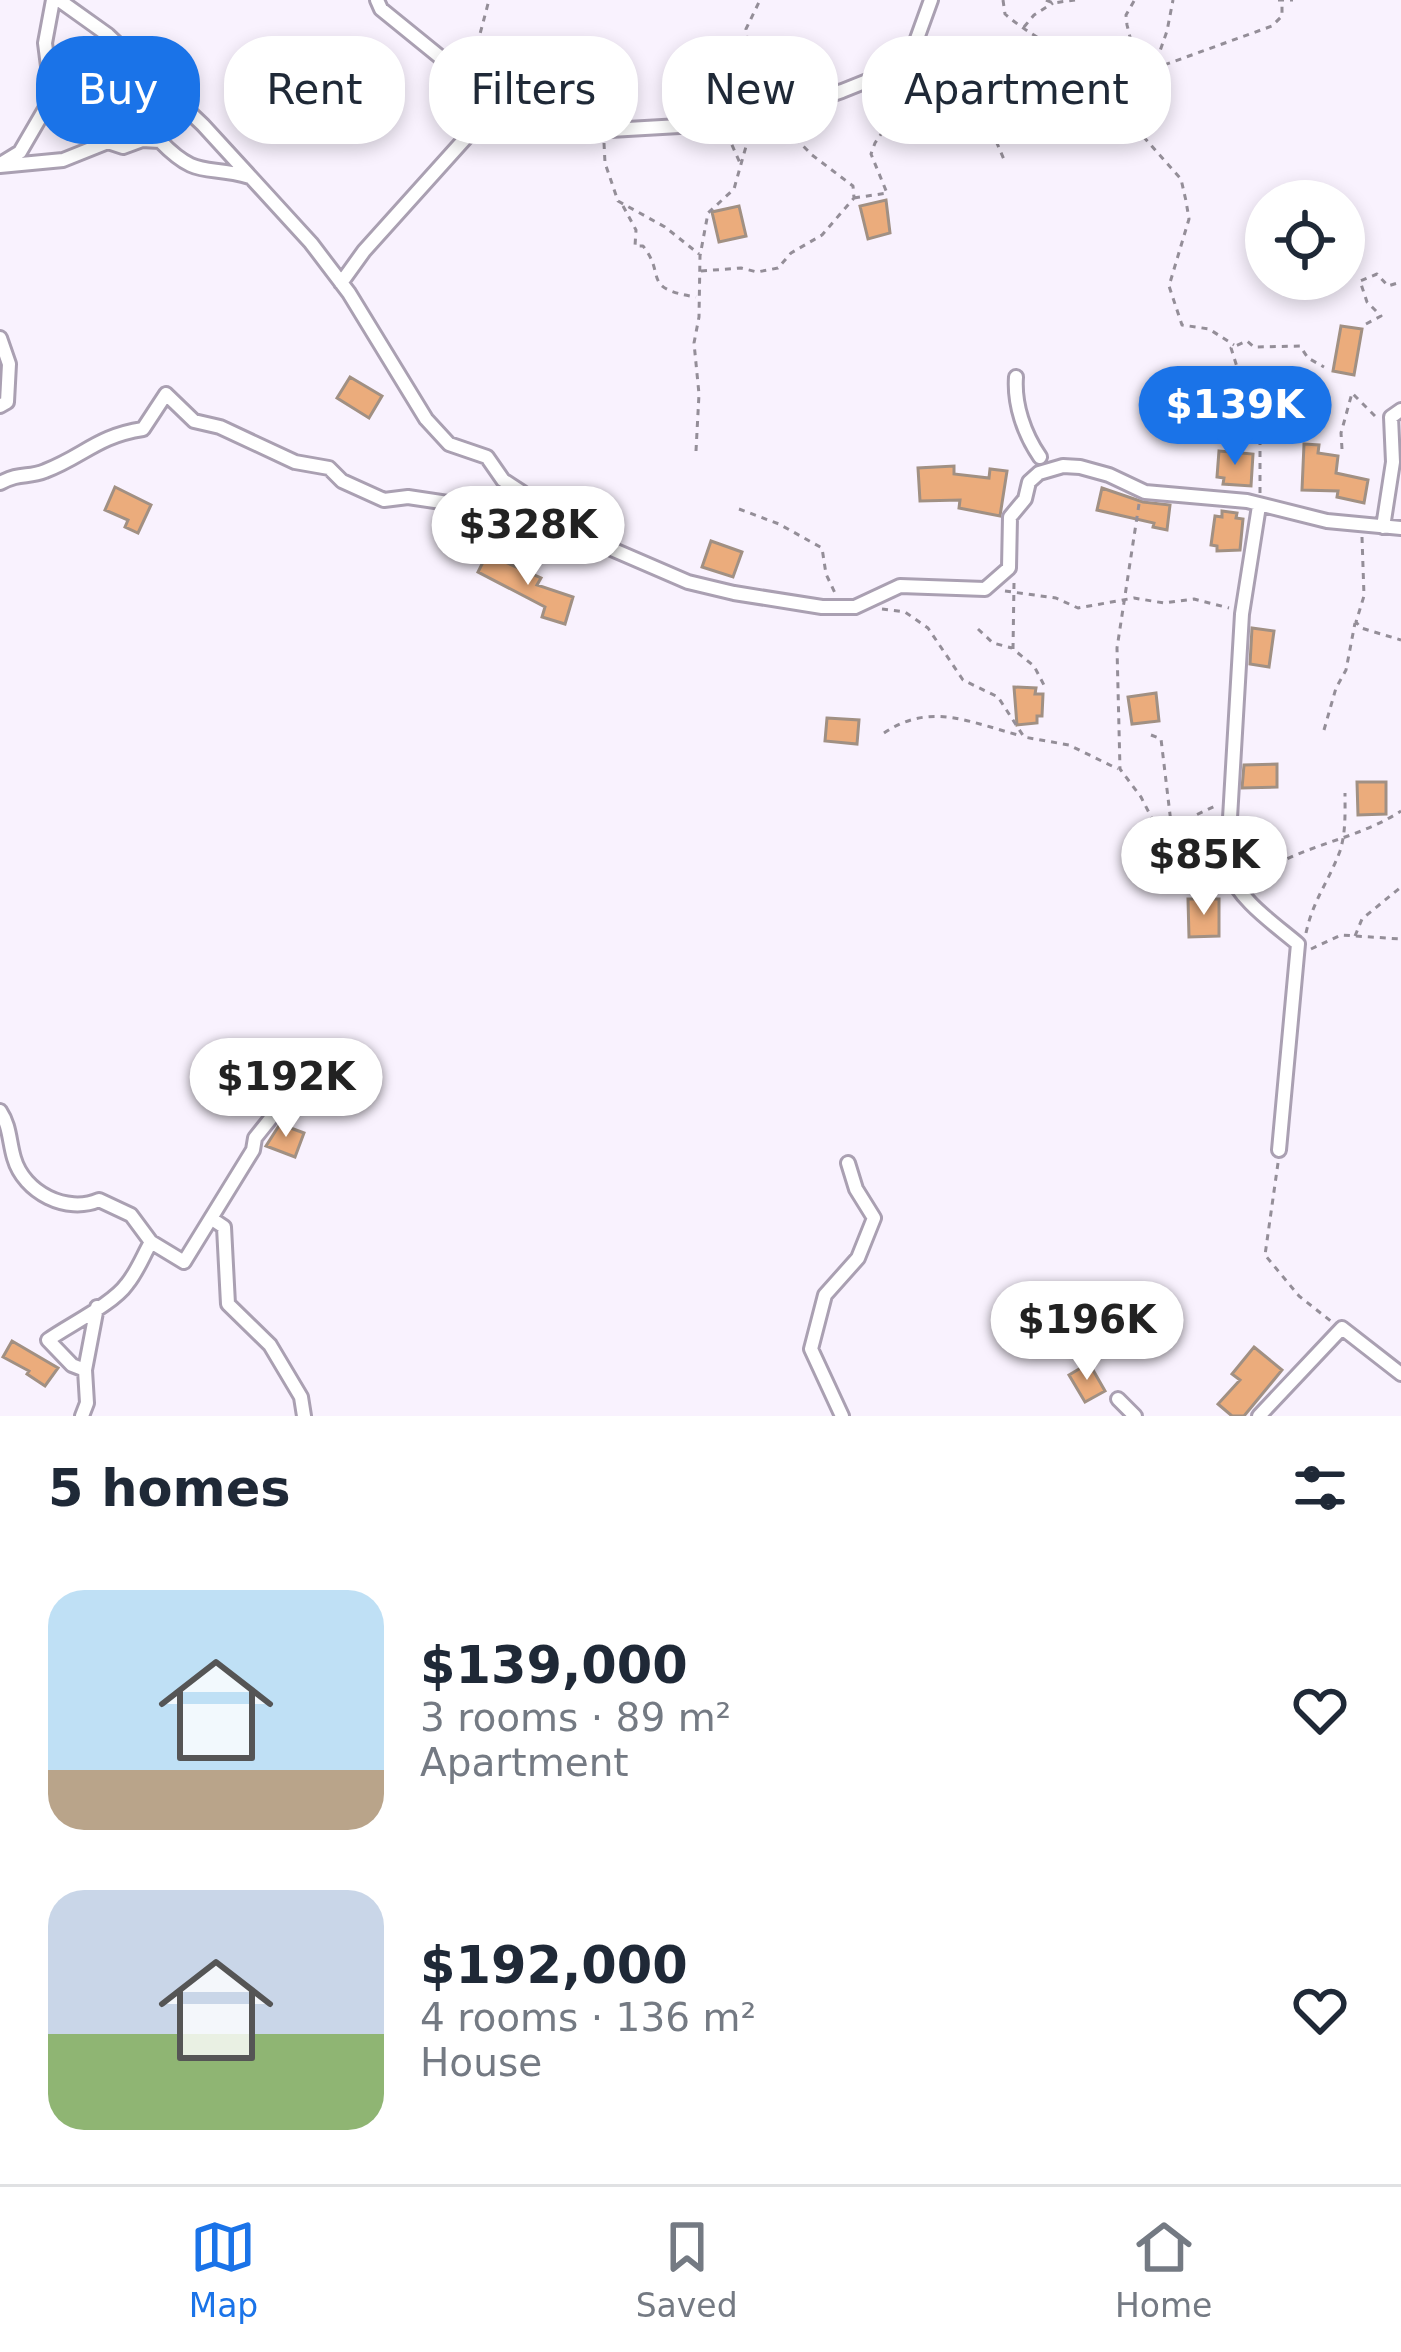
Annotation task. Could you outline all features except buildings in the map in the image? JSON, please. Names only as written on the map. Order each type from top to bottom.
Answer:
[{"type":"street","points":[[1,165],[20,152],[52,98],[45,43],[56,0],[125,50],[203,124],[341,284],[426,419],[449,444],[487,457],[503,480],[523,493],[530,512]]},
{"type":"street","points":[[376,0],[429,48]]},
{"type":"street","points":[[918,36],[931,0]]},
{"type":"street","points":[[1,165],[39,165],[108,142],[123,148],[142,140],[160,141],[181,162],[204,172],[251,177]]},
{"type":"street","points":[[341,284],[364,251],[460,144]]},
{"type":"street","points":[[0,338],[9,364],[8,402],[0,406]]},
{"type":"street","points":[[1016,376],[1018,408],[1029,442],[1040,457],[1049,458],[1058,468]]},
{"type":"street","points":[[0,483],[18,473],[42,473],[111,434],[142,429],[166,394],[194,421],[220,427],[295,462],[329,468],[342,481],[384,500],[407,497],[484,506],[515,501],[530,512],[550,513],[586,538],[688,582],[822,607],[855,607],[901,586],[986,590],[1007,571],[1010,517],[1025,499],[1028,472],[1040,457]]},
{"type":"street","points":[[1383,527],[1393,462],[1391,417],[1401,410]]},
{"type":"street","points":[[1029,482],[1039,473],[1058,468],[1094,469],[1145,492],[1401,528]]},
{"type":"street","points":[[1259,506],[1243,609],[1227,869],[1240,890],[1298,944],[1279,1150]]},
{"type":"street","points":[[0,1111],[9,1128],[15,1163],[37,1189],[63,1206],[83,1207],[99,1200],[131,1215],[151,1242],[184,1262],[253,1150],[255,1138],[272,1118]]},
{"type":"street","points":[[842,1416],[811,1349],[825,1295],[858,1258],[874,1218],[856,1190],[848,1163]]},
{"type":"street","points":[[212,1219],[224,1227],[228,1304],[270,1346],[301,1397],[304,1416]]},
{"type":"street","points":[[86,1370],[72,1365],[48,1340],[125,1289],[151,1242]]},
{"type":"street","points":[[82,1416],[97,1307]]},
{"type":"street","points":[[1259,1416],[1342,1328],[1401,1374]]},
{"type":"street","points":[[1118,1399],[1135,1416]]},
{"type":"path","points":[[479,36],[489,0]]},
{"type":"path","points":[[747,36],[760,0]]},
{"type":"path","points":[[1003,0],[1005,14],[1031,36]]},
{"type":"path","points":[[1046,0],[1053,3]]},
{"type":"path","points":[[1024,27],[1053,3],[1075,0]]},
{"type":"path","points":[[1131,36],[1126,15],[1134,0]]},
{"type":"path","points":[[1165,36],[1173,0]]},
{"type":"path","points":[[1171,63],[1272,26],[1282,16],[1280,1],[1293,0]]},
{"type":"path","points":[[603,144],[605,163],[636,230],[635,246],[643,246],[650,255],[655,280],[662,288],[698,297]]},
{"type":"path","points":[[733,144],[741,166]]},
{"type":"path","points":[[696,451],[694,344],[700,256],[709,213],[734,189],[747,144]]},
{"type":"path","points":[[800,144],[853,186],[854,198]]},
{"type":"path","points":[[699,271],[778,268],[791,253],[822,235],[854,198],[886,193],[871,154],[874,144]]},
{"type":"path","points":[[997,144],[1005,162]]},
{"type":"path","points":[[1150,144],[1181,179],[1189,219],[1169,286],[1182,325],[1209,328],[1234,345]]},
{"type":"path","points":[[622,203],[665,227],[700,256]]},
{"type":"path","points":[[1366,324],[1381,316],[1367,302],[1360,280],[1377,274],[1388,286],[1401,282]]},
{"type":"path","points":[[1259,506],[1260,440],[1231,348],[1247,341],[1254,347],[1300,346],[1308,358],[1324,367]]},
{"type":"path","points":[[1224,442],[1229,400],[1240,380]]},
{"type":"path","points":[[1342,448],[1340,433],[1352,392],[1390,430]]},
{"type":"path","points":[[1120,769],[1118,648],[1138,505],[1145,492]]},
{"type":"path","points":[[739,509],[823,548],[831,588],[855,607],[892,608],[928,628],[963,680],[998,697],[1024,737]]},
{"type":"path","points":[[1324,730],[1346,670],[1364,596],[1358,525]]},
{"type":"path","points":[[1007,571],[1015,592],[1013,649]]},
{"type":"path","points":[[986,590],[1056,598],[1086,609],[1124,600],[1194,599],[1243,609]]},
{"type":"path","points":[[1356,622],[1360,628],[1401,640]]},
{"type":"path","points":[[978,628],[993,643],[1013,649],[1034,666],[1045,687]]},
{"type":"path","points":[[884,733],[909,718],[932,714],[1069,745],[1120,769],[1141,797],[1165,844],[1174,846],[1227,890],[1240,890],[1270,864],[1343,839],[1401,812]]},
{"type":"path","points":[[1151,735],[1161,739],[1174,846]]},
{"type":"path","points":[[1297,956],[1312,905],[1343,839],[1345,793]]},
{"type":"path","points":[[1174,846],[1196,815],[1228,803]]},
{"type":"path","points":[[1354,937],[1362,920],[1401,887]]},
{"type":"path","points":[[1297,956],[1341,935],[1401,939]]},
{"type":"path","points":[[1279,1150],[1265,1255],[1299,1296],[1342,1328]]}]
